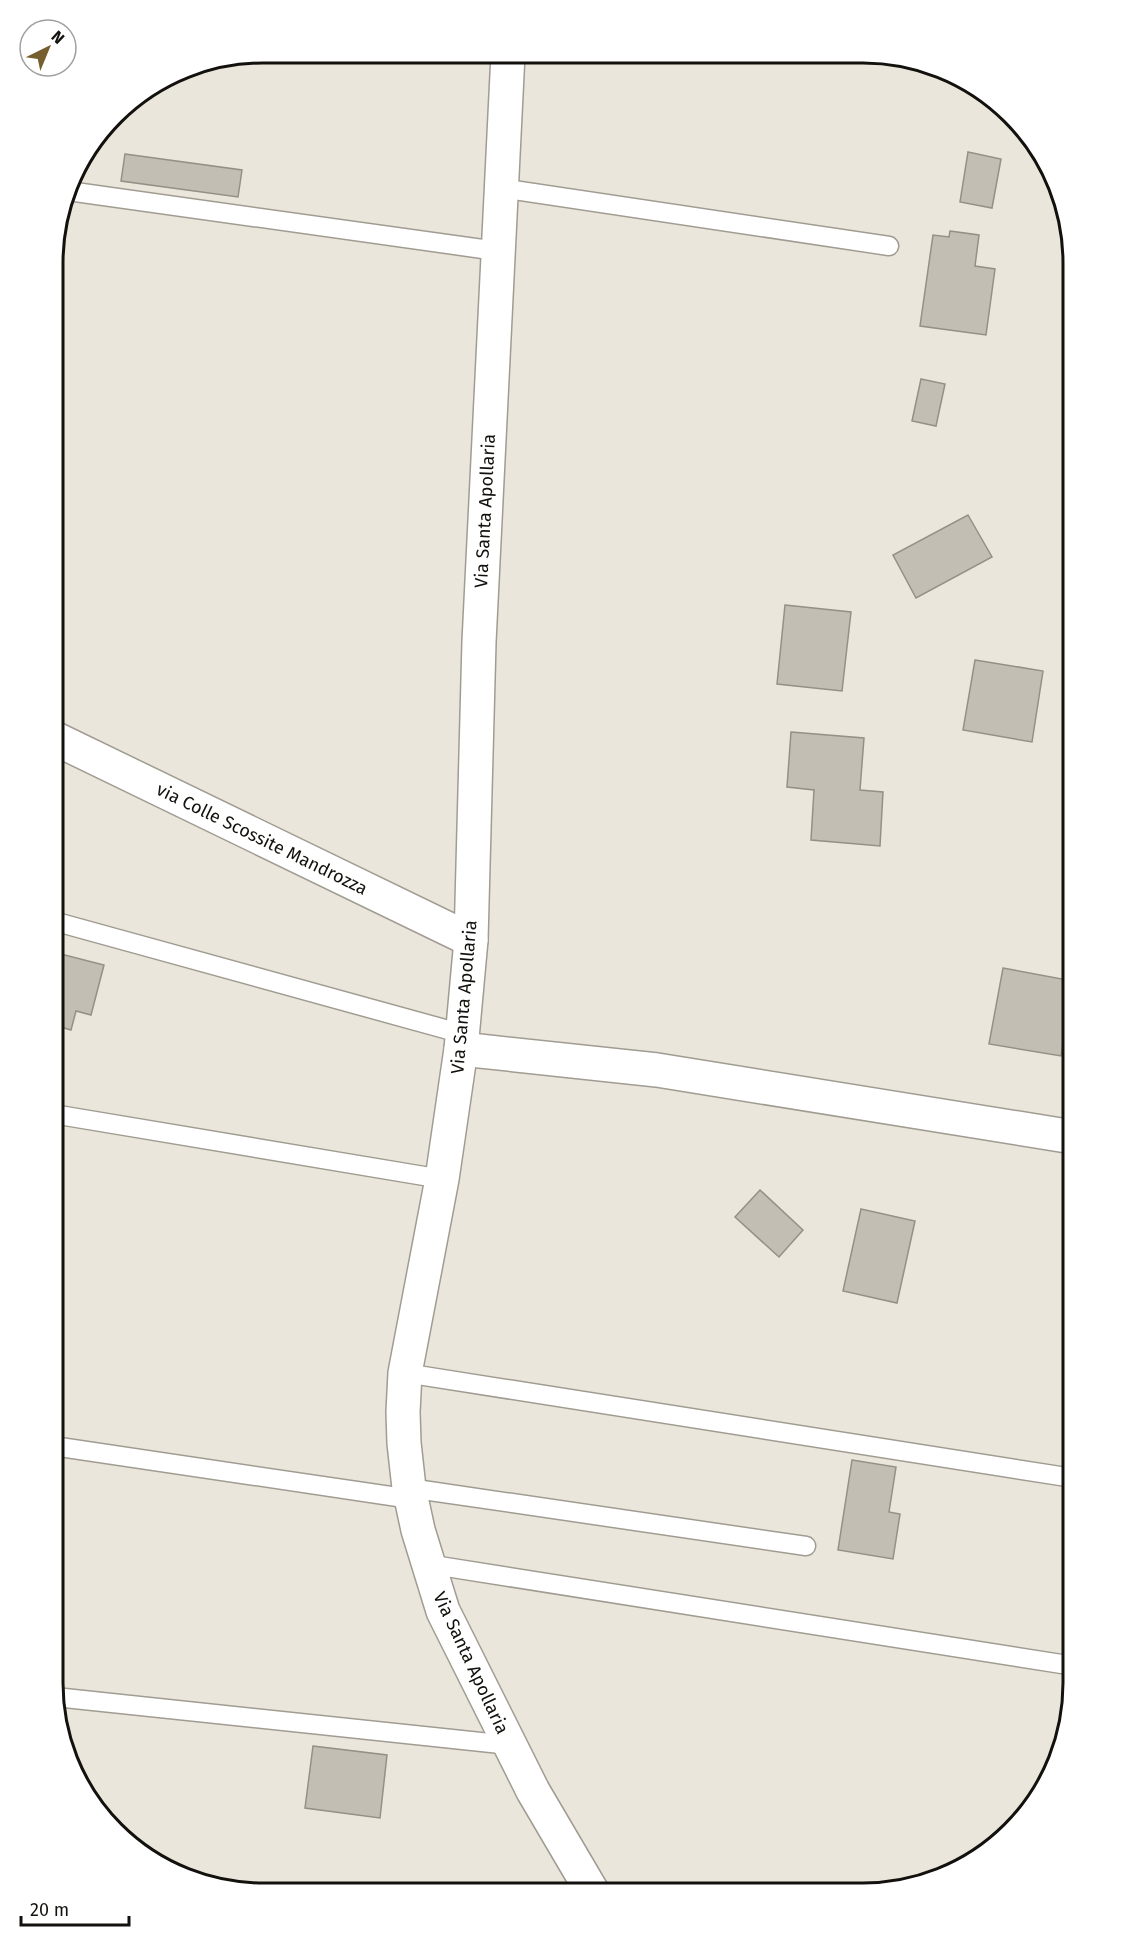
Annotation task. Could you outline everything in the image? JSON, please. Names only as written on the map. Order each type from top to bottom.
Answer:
[{"type":"street","name":"Via Santa Apollaria","points":[[508,63],[479,642],[471,940],[462,1041],[442,1179],[405,1373],[404,1443],[410,1494],[427,1564],[453,1632],[533,1791],[587,1883]]},
{"type":"street","name":"via Colle Scossite Mandrozza","points":[[63,742],[471,940]]},
{"type":"street","points":[[462,1041],[1063,1135]]},
{"type":"lane","points":[[501,188],[889,246]]},
{"type":"lane","points":[[76,192],[497,251]]},
{"type":"lane","points":[[63,924],[462,1041]]},
{"type":"lane","points":[[63,1116],[442,1179]]},
{"type":"lane","points":[[405,1373],[1063,1476]]},
{"type":"lane","points":[[63,1447],[807,1546]]},
{"type":"lane","points":[[427,1564],[1063,1664]]},
{"type":"lane","points":[[63,1698],[510,1745]]},
{"type":"building","points":[[968,152],[1001,159],[992,208],[960,202]]},
{"type":"building","points":[[125,154],[242,170],[238,197],[121,181]]},
{"type":"building","points":[[950,231],[979,235],[975,266],[995,269],[986,335],[920,326],[933,235],[949,237]]},
{"type":"building","points":[[921,379],[945,384],[936,426],[912,421]]},
{"type":"building","points":[[968,515],[992,557],[916,598],[893,555]]},
{"type":"building","points":[[785,605],[851,612],[842,691],[777,684]]},
{"type":"building","points":[[975,660],[1043,671],[1032,742],[963,730]]},
{"type":"building","points":[[791,732],[864,738],[860,790],[883,792],[880,846],[811,840],[814,790],[787,787]]},
{"type":"building","points":[[63,955],[104,965],[91,1015],[76,1011],[71,1030],[63,1028]]},
{"type":"building","points":[[1003,968],[1063,979],[1061,1056],[989,1044]]},
{"type":"building","points":[[760,1190],[803,1230],[779,1257],[735,1217]]},
{"type":"building","points":[[861,1209],[915,1221],[897,1303],[843,1291]]},
{"type":"building","points":[[852,1460],[896,1467],[889,1512],[900,1514],[893,1559],[838,1550]]},
{"type":"building","points":[[313,1746],[387,1755],[380,1818],[305,1808]]}]
